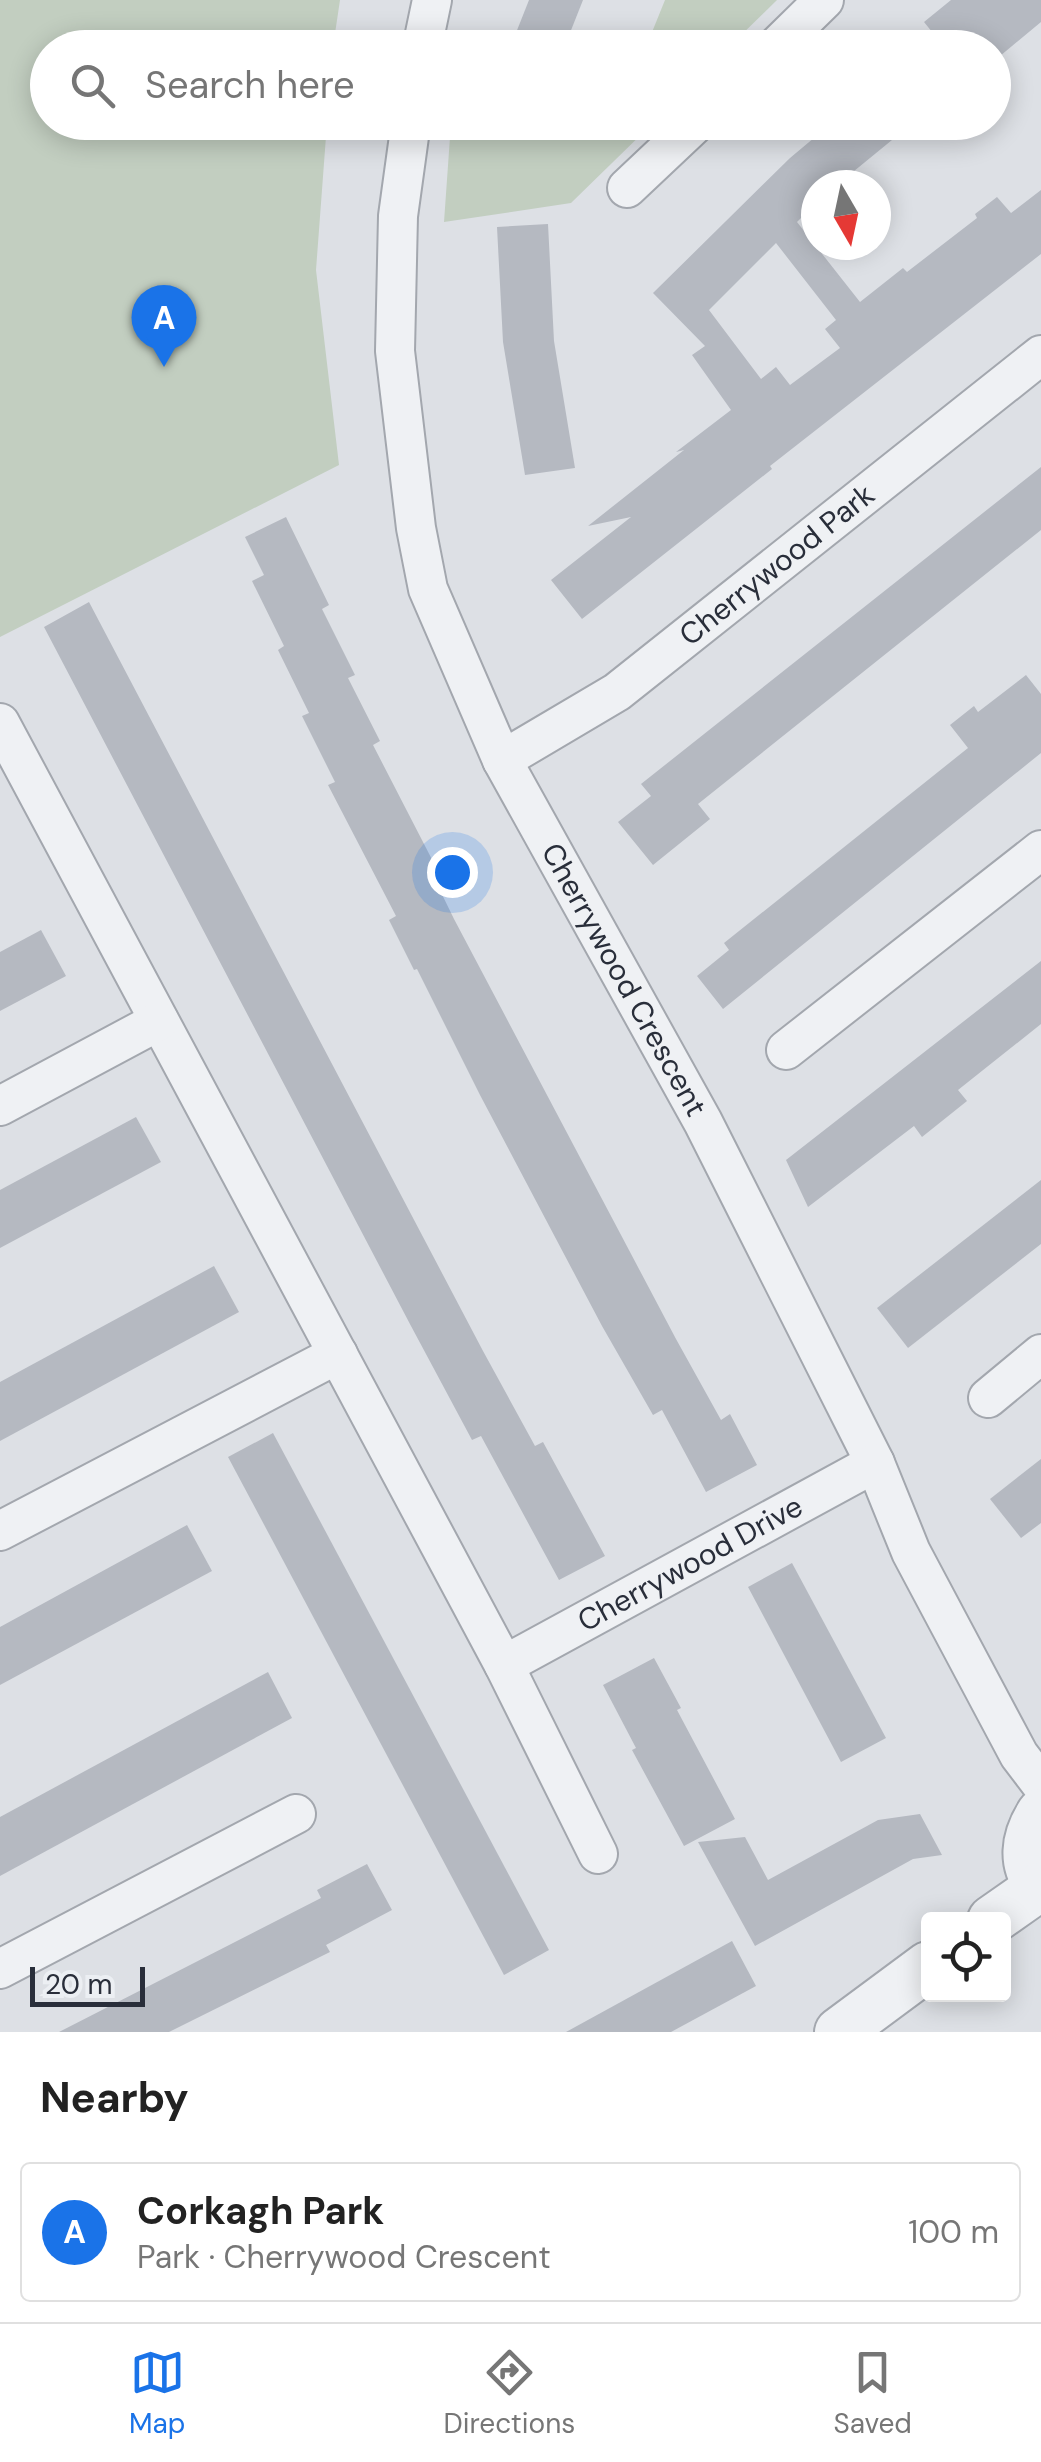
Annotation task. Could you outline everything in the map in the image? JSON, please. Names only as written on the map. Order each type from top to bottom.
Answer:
[{"type":"street","points":[[426,30],[432,0]]},
{"type":"street","points":[[793,30],[824,0]]},
{"type":"street","name":"Cherrywood Crescent","points":[[409,140],[398,216],[395,352],[416,528],[428,589],[502,760],[703,1122],[875,1463],[911,1552],[1018,1755],[1041,1784]]},
{"type":"street","points":[[627,188],[678,140]]},
{"type":"street","name":"Cherrywood Park","points":[[502,760],[617,692],[1041,355]]},
{"type":"street","points":[[0,723],[504,1664],[598,1854]]},
{"type":"street","points":[[786,1050],[1041,850]]},
{"type":"street","points":[[0,1106],[159,1022]]},
{"type":"street","points":[[0,1531],[338,1354]]},
{"type":"street","points":[[988,1398],[1041,1354]]},
{"type":"street","name":"Cherrywood Drive","points":[[504,1664],[875,1463]]},
{"type":"street","points":[[1004,1912],[1040,1888],[1028,1862],[1027,1844],[1041,1813]]},
{"type":"street","points":[[0,1969],[296,1814]]},
{"type":"street","points":[[839,2032],[921,1972]]},
{"type":"green space","points":[[0,0],[340,0],[336,30],[30,30],[30,140],[326,140],[316,270],[339,465],[0,637]]},
{"type":"green space","points":[[665,0],[777,0],[746,30],[653,30]]},
{"type":"green space","points":[[450,140],[636,140],[571,203],[444,222]]},
{"type":"building","points":[[529,0],[583,0],[571,30],[517,30]]},
{"type":"building","points":[[951,0],[1041,0],[1041,22],[1011,47],[1011,30],[930,30],[924,22]]},
{"type":"building","points":[[812,140],[892,140],[855,170],[801,170],[801,218],[797,222],[801,227],[801,260],[827,260],[860,302],[903,268],[907,272],[977,218],[975,214],[997,197],[1011,213],[1041,190],[1041,254],[582,619],[551,580],[631,517],[588,526],[731,410],[692,355],[705,346],[653,293]],"holes":[[[776,243],[836,320],[825,329],[840,348],[790,385],[776,367],[761,379],[709,310]]]},
{"type":"building","points":[[548,224],[554,341],[575,468],[525,475],[503,342],[497,227]]},
{"type":"building","points":[[1041,467],[1041,530],[698,804],[710,819],[653,865],[618,822],[651,796],[641,784]]},
{"type":"building","points":[[286,517],[329,605],[322,609],[355,675],[348,678],[380,741],[373,745],[440,875],[434,878],[454,919],[676,1339],[721,1420],[730,1414],[757,1465],[706,1492],[662,1410],[653,1415],[602,1326],[417,969],[414,970],[389,920],[396,916],[328,785],[335,782],[302,716],[309,713],[278,650],[284,646],[252,581],[264,575],[245,537]]},
{"type":"building","points":[[89,602],[483,1351],[535,1446],[543,1442],[605,1556],[559,1580],[481,1436],[472,1440],[44,627]]},
{"type":"building","points":[[1026,675],[1041,694],[1041,753],[723,1009],[697,976],[729,950],[724,943],[968,748],[950,725],[974,706],[978,712]]},
{"type":"building","points":[[41,930],[66,976],[0,1011],[0,952]]},
{"type":"building","points":[[1041,961],[1041,1024],[958,1090],[967,1101],[922,1137],[914,1126],[808,1207],[786,1160]]},
{"type":"building","points":[[136,1117],[161,1162],[0,1248],[0,1190]]},
{"type":"building","points":[[1041,1180],[1041,1244],[908,1348],[877,1308]]},
{"type":"building","points":[[214,1266],[239,1312],[0,1441],[0,1382]]},
{"type":"building","points":[[273,1433],[549,1950],[504,1975],[228,1457]]},
{"type":"building","points":[[1041,1459],[1041,1523],[1021,1538],[990,1499]]},
{"type":"building","points":[[187,1525],[212,1571],[0,1685],[0,1627]]},
{"type":"building","points":[[792,1563],[886,1738],[841,1762],[748,1587]]},
{"type":"building","points":[[654,1658],[735,1819],[684,1846],[632,1750],[636,1748],[603,1685]]},
{"type":"building","points":[[268,1672],[292,1718],[0,1876],[0,1817]]},
{"type":"building","points":[[920,1814],[942,1855],[913,1859],[755,1946],[698,1842],[745,1837],[768,1880],[878,1820]]},
{"type":"building","points":[[367,1864],[392,1910],[326,1945],[330,1952],[169,2032],[59,2032],[321,1898],[317,1890]]},
{"type":"building","points":[[732,1941],[756,1986],[671,2032],[566,2032]]},
{"type":"place","name":"Corkagh Park","points":[[164,367]]}]
